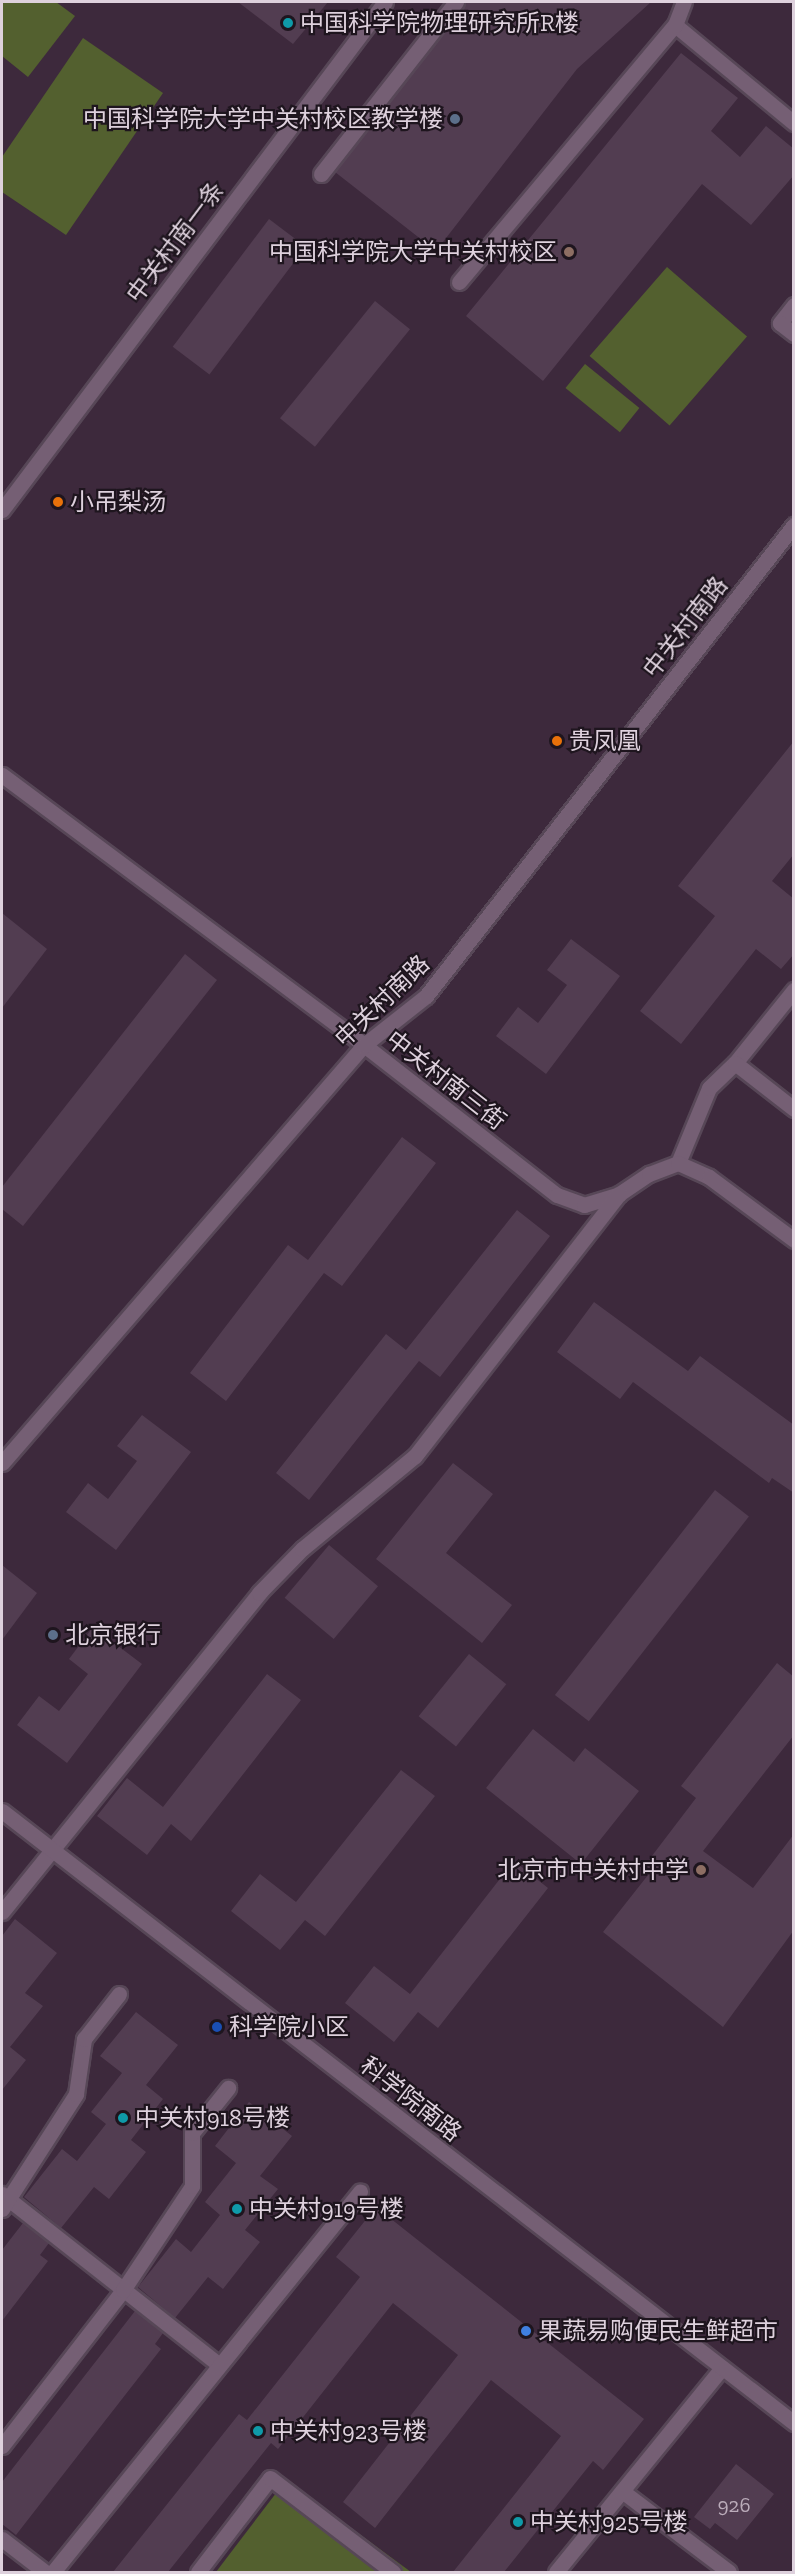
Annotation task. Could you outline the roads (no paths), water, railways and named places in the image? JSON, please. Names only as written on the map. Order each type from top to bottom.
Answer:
[{"type":"street","name":"中关村南一条","points":[[2,510],[385,2]]},
{"type":"street","points":[[321,174],[456,2]]},
{"type":"street","points":[[459,282],[675,25],[684,2]]},
{"type":"street","points":[[675,25],[794,123]]},
{"type":"street","points":[[794,305],[780,323],[794,334]]},
{"type":"street","name":"中关村南路","points":[[2,1463],[364,1046],[426,996],[794,525]]},
{"type":"street","name":"中关村南三街","points":[[2,775],[364,1046],[557,1195],[584,1205],[619,1194],[649,1174],[678,1163]]},
{"type":"street","points":[[794,990],[735,1063],[709,1088],[678,1163],[709,1177],[794,1240]]},
{"type":"street","points":[[735,1063],[794,1109]]},
{"type":"street","points":[[2,1912],[49,1848],[259,1593],[302,1549],[415,1456],[619,1194]]},
{"type":"street","name":"科学院南路","points":[[2,1811],[794,2423]]},
{"type":"street","points":[[119,1994],[84,2038],[76,2094],[4,2201],[218,2364]]},
{"type":"street","points":[[2,2446],[123,2290],[192,2186],[192,2133],[228,2088]]},
{"type":"street","points":[[53,2572],[218,2364],[360,2191]]},
{"type":"street","points":[[556,2572],[722,2368]]},
{"type":"street","points":[[198,2572],[270,2478],[393,2572]]},
{"type":"street","points":[[622,2491],[729,2572]]},
{"type":"street","points":[[2,2539],[45,2572]]},
{"type":"place","name":"中国科学院物理研究所R楼","points":[[288,23]]},
{"type":"place","name":"中国科学院大学中关村校区教学楼","points":[[455,119]]},
{"type":"place","name":"中国科学院大学中关村校区","points":[[569,252]]},
{"type":"place","name":"小吊梨汤","points":[[58,502]]},
{"type":"place","name":"贵凤凰","points":[[557,741]]},
{"type":"place","name":"北京银行","points":[[53,1635]]},
{"type":"place","name":"北京市中关村中学","points":[[701,1870]]},
{"type":"place","name":"科学院小区","points":[[217,2027]]},
{"type":"place","name":"中关村918号楼","points":[[123,2118]]},
{"type":"place","name":"中关村919号楼","points":[[237,2209]]},
{"type":"place","name":"果蔬易购便民生鲜超市","points":[[526,2331]]},
{"type":"place","name":"中关村923号楼","points":[[258,2431]]},
{"type":"place","name":"中关村925号楼","points":[[518,2522]]}]
